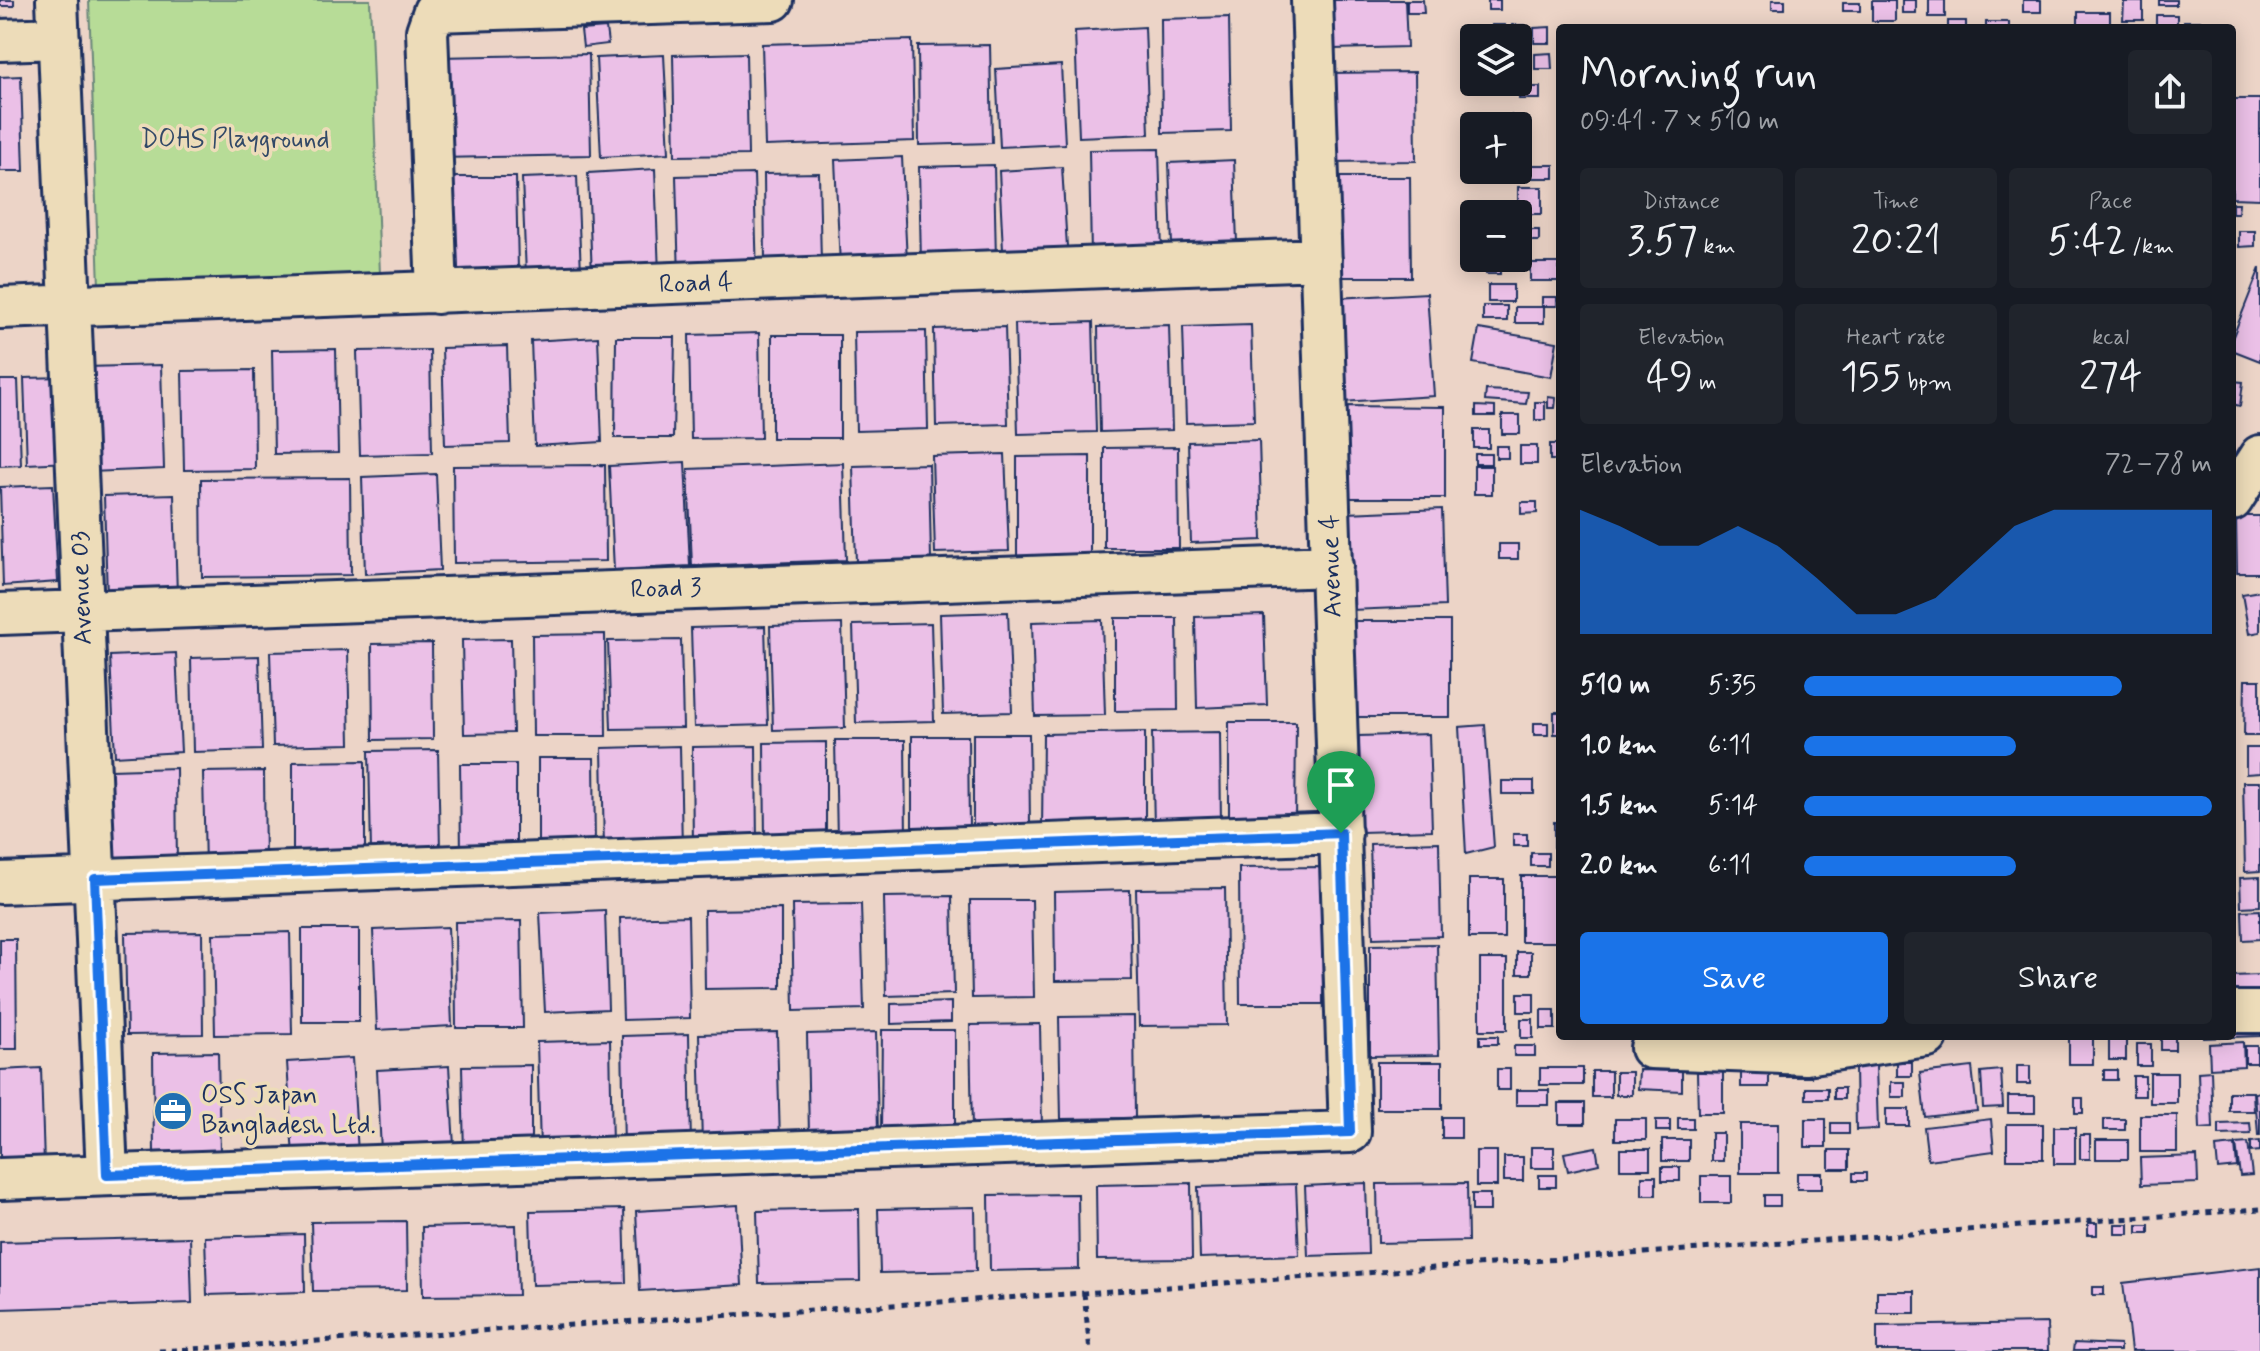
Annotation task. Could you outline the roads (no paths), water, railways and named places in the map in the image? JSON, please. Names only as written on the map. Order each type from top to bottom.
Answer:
[{"type":"street","points":[[437,293],[429,19],[434,11],[773,0]]},
{"type":"street","name":"Avenue 4","points":[[107,1175],[1350,1132],[1312,0]]},
{"type":"street","points":[[0,40],[58,19]]},
{"type":"street","name":"Avenue 03","points":[[58,19],[107,1175]]},
{"type":"street","name":"Road 4","points":[[0,308],[1321,259]]},
{"type":"street","points":[[2236,494],[2260,456]]},
{"type":"street","name":"Road 3","points":[[0,614],[1332,566]]},
{"type":"street","points":[[0,883],[1341,833]]},
{"type":"street","points":[[2236,1012],[2260,1012]]},
{"type":"street","points":[[1651,1048],[1806,1054],[1900,1040]]},
{"type":"street","points":[[0,1179],[107,1175]]},
{"type":"place","name":"OSS Japan Bangladesh Ltd.","points":[[173,1111]]},
{"type":"park label","name":"DOHS Playground","points":[[235,140]]}]
